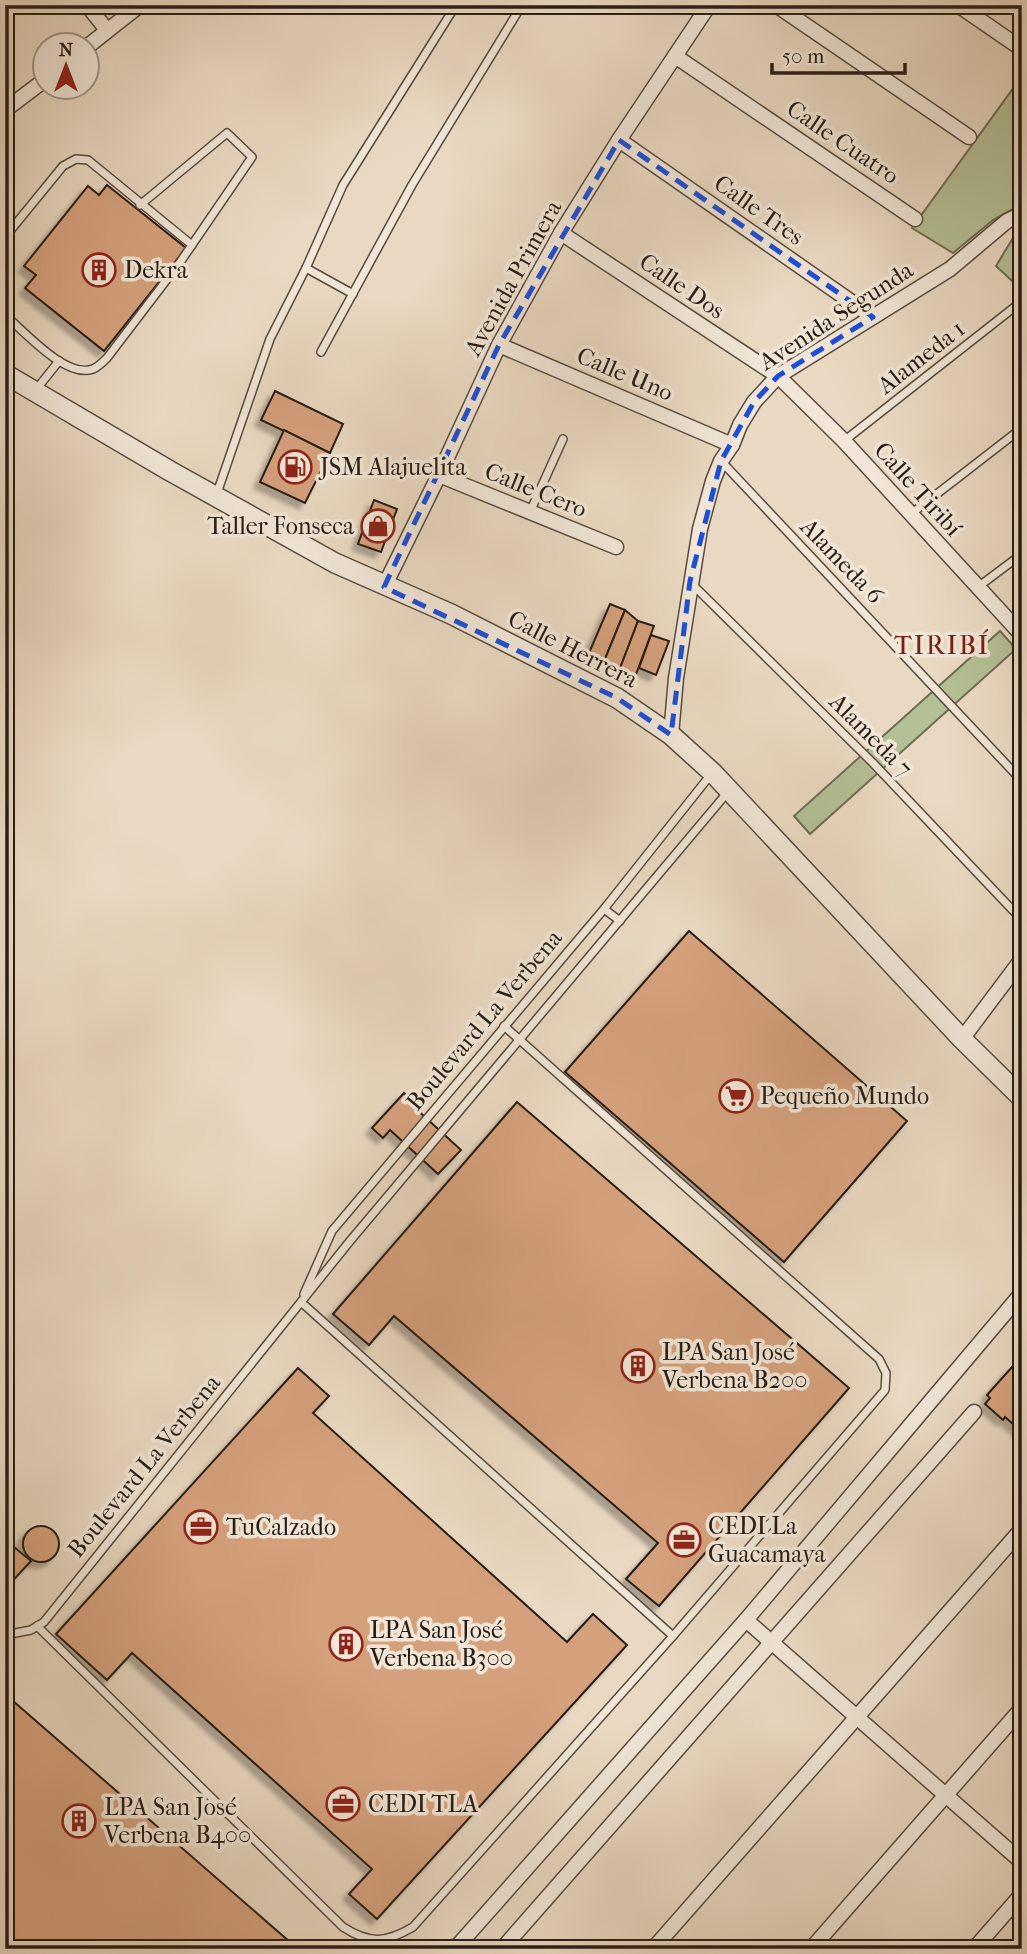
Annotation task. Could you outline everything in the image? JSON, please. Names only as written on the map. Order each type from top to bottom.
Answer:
[{"type":"street","points":[[87,5],[107,30]]},
{"type":"street","points":[[102,34],[139,5]]},
{"type":"street","name":"Avenida Primera","points":[[384,587],[499,345],[561,233],[709,5]]},
{"type":"street","points":[[776,5],[969,136]]},
{"type":"street","points":[[958,5],[1022,49]]},
{"type":"street","name":"Calle Cuatro","points":[[675,56],[915,219]]},
{"type":"street","points":[[5,110],[32,90]]},
{"type":"street","name":"Calle Tres","points":[[619,140],[873,317]]},
{"type":"street","name":"Avenida Segunda","points":[[671,735],[676,678],[700,529],[721,461],[754,402],[778,376],[950,269],[1007,221],[1022,214]]},
{"type":"street","name":"Calle Dos","points":[[561,233],[778,376]]},
{"type":"street","name":"Calle Uno","points":[[499,345],[732,445]]},
{"type":"street","name":"Calle Herrera","points":[[5,374],[335,564],[451,614],[582,680],[617,698],[671,735],[713,773],[962,1039],[1022,1098]]},
{"type":"street","name":"Calle Tiribí","points":[[778,376],[844,441],[1022,635]]},
{"type":"street","name":"Calle Cero","points":[[439,475],[616,547]]},
{"type":"street","points":[[962,1039],[1022,959]]},
{"type":"street","points":[[455,1949],[746,1620],[1022,1293]]},
{"type":"street","points":[[502,1949],[974,1412]]},
{"type":"street","points":[[653,1949],[1022,1529]]},
{"type":"street","points":[[746,1620],[1022,1862]]},
{"type":"street","points":[[811,1949],[1022,1708]]},
{"type":"street","points":[[974,1949],[1022,1894]]},
{"type":"lane","points":[[215,497],[270,339],[306,268],[343,185],[456,5]]},
{"type":"lane","points":[[321,352],[412,185],[522,5]]},
{"type":"lane","points":[[5,315],[66,367],[79,371],[95,368],[107,358],[192,245],[252,157],[227,133],[140,205]]},
{"type":"lane","points":[[5,237],[63,166],[76,159],[88,160],[192,245]]},
{"type":"lane","points":[[306,268],[353,294]]},
{"type":"lane","name":"Alameda 1","points":[[844,441],[1021,302]]},
{"type":"lane","points":[[35,391],[59,361]]},
{"type":"lane","points":[[911,514],[1022,428]]},
{"type":"lane","points":[[530,512],[563,439]]},
{"type":"lane","name":"Alameda 6","points":[[721,461],[1022,781]]},
{"type":"lane","points":[[978,587],[1022,554]]},
{"type":"lane","name":"Alameda 7","points":[[690,581],[873,763],[1022,920]]},
{"type":"lane","name":"Boulevard La Verbena","points":[[301,1302],[332,1231],[604,909],[713,773]]},
{"type":"lane","name":"Boulevard La Verbena","points":[[37,1626],[44,1622],[301,1302],[729,791]]},
{"type":"lane","points":[[604,909],[620,921]]},
{"type":"lane","points":[[5,1634],[31,1630],[37,1626],[343,1927],[369,1940],[399,1935],[413,1927],[673,1636],[884,1390],[886,1373],[879,1359],[504,1026]]},
{"type":"lane","points":[[301,1302],[673,1636]]},
{"type":"highlighted area","points":[[619,140],[873,317],[778,376],[754,402],[721,461],[690,581],[671,735],[617,698],[384,587],[499,345]]},
{"type":"green space","points":[[1022,76],[1022,204],[993,220],[953,253],[912,228]]},
{"type":"green space","points":[[1016,233],[1022,233],[1022,290],[996,266]]},
{"type":"green space","points":[[1000,631],[1016,649],[810,834],[794,816]]},
{"type":"building","name":"Dekra","points":[[107,185],[186,248],[104,351],[25,288],[36,275],[24,266],[88,186],[99,195]]},
{"type":"building","points":[[275,391],[343,424],[330,453],[261,420]]},
{"type":"building","name":"JSM Alajuelita","points":[[284,430],[330,453],[305,503],[260,482]]},
{"type":"building","name":"Taller Fonseca","points":[[374,500],[397,509],[381,552],[358,544]]},
{"type":"building","points":[[610,604],[625,610],[605,659],[589,653]]},
{"type":"building","points":[[625,610],[638,621],[619,671],[605,659]]},
{"type":"building","points":[[638,621],[654,626],[635,677],[619,671]]},
{"type":"building","points":[[651,635],[669,641],[656,675],[639,668]]},
{"type":"building","name":"Pequeño Mundo","points":[[689,931],[907,1121],[784,1262],[565,1072]]},
{"type":"building","points":[[404,1093],[415,1103],[413,1106],[461,1150],[438,1174],[390,1130],[383,1138],[372,1128]]},
{"type":"building","name":"LPA San José Verbena B200","points":[[517,1102],[849,1388],[659,1606],[626,1579],[658,1543],[394,1316],[369,1345],[333,1314]]},
{"type":"building","points":[[1013,1366],[1022,1374],[1022,1432],[985,1404],[990,1398],[987,1395]]},
{"type":"building","name":"LPA San José Verbena B300","points":[[298,1368],[329,1396],[313,1413],[567,1642],[593,1614],[627,1645],[377,1919],[349,1894],[372,1869],[132,1653],[107,1680],[56,1634]]},
{"type":"building","points":[[41,1526],[54,1531],[59,1544],[54,1557],[41,1562],[28,1557],[23,1544],[28,1531]]},
{"type":"building","points":[[14,1547],[31,1561],[5,1589],[5,1557]]},
{"type":"building","name":"LPA San José Verbena B400","points":[[5,1694],[298,1949],[5,1949]]},
{"type":"place","name":"Dekra","points":[[99,270]]},
{"type":"place","name":"JSM Alajuelita","points":[[295,467]]},
{"type":"place","name":"Taller Fonseca","points":[[378,526]]},
{"type":"place","name":"Pequeño Mundo","points":[[736,1096]]},
{"type":"place","name":"LPA San José Verbena B200","points":[[638,1366]]},
{"type":"place","name":"TuCalzado","points":[[201,1527]]},
{"type":"place","name":"CEDI La Guacamaya","points":[[684,1540]]},
{"type":"place","name":"LPA San José Verbena B300","points":[[346,1644]]},
{"type":"place","name":"CEDI TLA","points":[[343,1804]]},
{"type":"place","name":"LPA San José Verbena B400","points":[[79,1821]]},
{"type":"district","name":"TIRIBÍ","points":[[942,645]]}]
